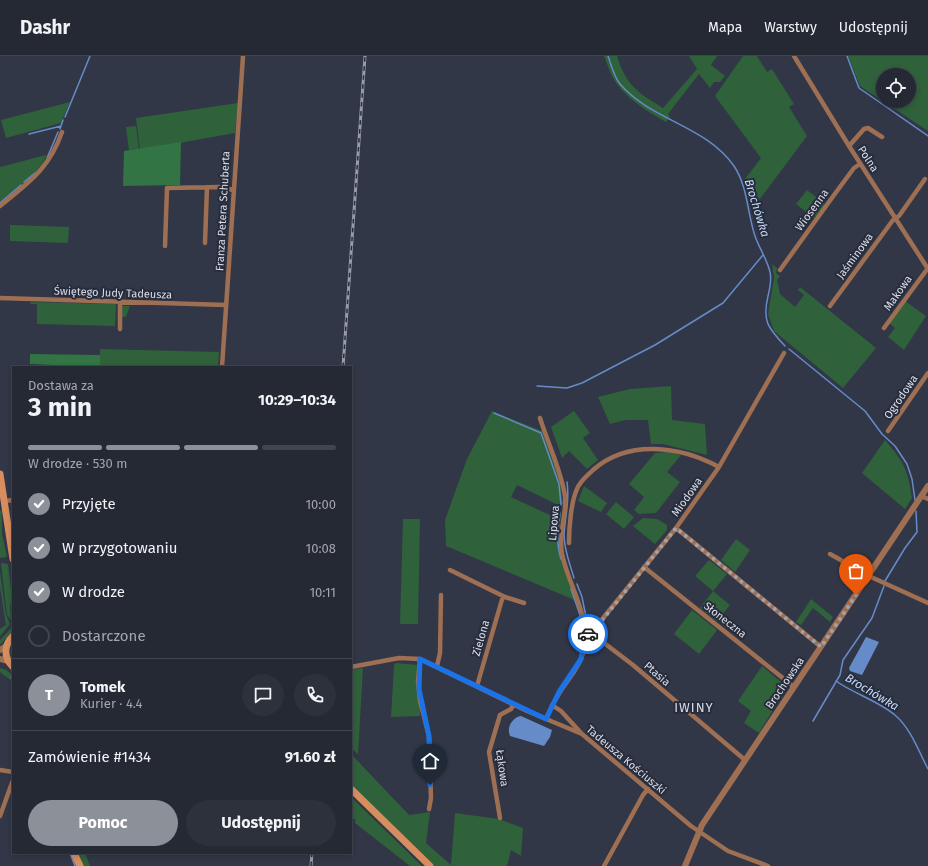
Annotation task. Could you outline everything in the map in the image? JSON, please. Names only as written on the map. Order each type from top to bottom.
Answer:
[{"type":"main road","points":[[1,478],[12,552]]},
{"type":"main road","points":[[10,664],[3,648],[12,637]]},
{"type":"main road","points":[[352,790],[430,866]]},
{"type":"main road","points":[[74,854],[80,866]]},
{"type":"street","name":"Franza Petera Schuberta","points":[[222,366],[243,56]]},
{"type":"street","name":"Polna","points":[[794,56],[860,164],[928,268]]},
{"type":"street","points":[[849,146],[864,129],[871,128],[882,137]]},
{"type":"street","points":[[0,206],[44,168],[54,152],[62,132]]},
{"type":"street","name":"Wiosenna","points":[[780,270],[854,168],[860,164]]},
{"type":"street","name":"Jaśminowa","points":[[830,306],[925,180]]},
{"type":"street","points":[[165,246],[167,188],[207,187],[233,190]]},
{"type":"street","points":[[205,243],[207,187]]},
{"type":"street","name":"Makowa","points":[[884,328],[928,268]]},
{"type":"street","name":"Świętego Judy Tadeusza","points":[[0,298],[226,305]]},
{"type":"street","points":[[120,302],[120,329]]},
{"type":"street","name":"Miodowa","points":[[592,633],[676,528],[719,467],[784,353]]},
{"type":"street","name":"Ogrodowa","points":[[888,431],[928,372]]},
{"type":"street","name":"Lipowa","points":[[540,418],[564,489],[565,498],[561,528],[561,546],[564,563],[580,603],[584,632]]},
{"type":"street","points":[[569,543],[569,528],[577,488],[585,477],[609,459],[631,451],[653,448],[668,449],[691,454],[719,467]]},
{"type":"street","name":"Brochowska","points":[[684,866],[702,825],[928,486]]},
{"type":"street","points":[[921,496],[928,498]]},
{"type":"street","points":[[5,501],[12,500]]},
{"type":"street","points":[[676,528],[821,647]]},
{"type":"street","points":[[830,554],[869,576],[928,603]]},
{"type":"street","name":"Słoneczna","points":[[644,567],[794,687]]},
{"type":"street","points":[[450,570],[503,596],[524,603]]},
{"type":"street","points":[[437,666],[440,653],[441,595]]},
{"type":"street","name":"Zielona","points":[[476,686],[503,596]]},
{"type":"street","points":[[546,719],[552,706],[581,659],[584,632],[592,633]]},
{"type":"street","name":"Ptasia","points":[[592,633],[633,665],[745,760]]},
{"type":"street","name":"Tadeusza Kościuszki","points":[[352,667],[399,658],[420,659],[546,719],[582,734],[699,833],[728,851],[768,866]]},
{"type":"street","points":[[420,659],[418,681],[420,701],[429,736],[431,798],[429,809]]},
{"type":"street","points":[[0,660],[10,664]]},
{"type":"street","name":"Łąkowa","points":[[500,818],[489,752],[500,715],[511,709],[514,704]]},
{"type":"street","points":[[552,706],[561,711],[582,734]]},
{"type":"street","points":[[0,770],[12,772]]},
{"type":"street","points":[[0,816],[12,783]]},
{"type":"street","points":[[604,866],[648,790]]},
{"type":"green space","points":[[604,56],[617,56],[624,74],[634,87],[663,108],[697,69],[689,56],[717,56],[711,65],[725,76],[720,82],[714,82],[710,88],[699,74],[668,114],[670,117],[666,122],[636,103],[622,90],[612,76]]},
{"type":"green space","points":[[743,56],[757,56],[767,72],[772,69],[794,104],[789,107],[807,136],[754,207],[745,179],[761,158],[715,96]]},
{"type":"green space","points":[[848,56],[928,56],[928,131],[893,108],[916,108],[916,68],[876,68],[876,97],[860,86]]},
{"type":"green space","points":[[70,102],[61,123],[6,138],[1,120]]},
{"type":"green space","points":[[238,103],[235,133],[140,150],[136,118]]},
{"type":"green space","points":[[136,126],[139,149],[129,150],[126,127]]},
{"type":"green space","points":[[181,142],[180,185],[123,186],[124,151]]},
{"type":"green space","points":[[46,155],[44,161],[34,174],[0,202],[0,167]]},
{"type":"green space","points":[[807,190],[825,204],[814,218],[796,204]]},
{"type":"green space","points":[[10,225],[69,227],[68,243],[10,241]]},
{"type":"green space","points":[[772,264],[777,268],[776,273],[780,276],[777,280],[780,294],[795,307],[804,295],[798,290],[800,287],[876,348],[843,388],[774,331],[768,314],[774,278]]},
{"type":"green space","points":[[905,301],[926,316],[904,350],[888,337],[895,328],[889,323]]},
{"type":"green space","points":[[31,302],[116,304],[115,326],[37,324],[37,304],[30,304]]},
{"type":"green space","points":[[121,306],[130,306],[126,317],[121,317]]},
{"type":"green space","points":[[100,349],[219,352],[218,366],[100,366]]},
{"type":"green space","points":[[30,354],[100,355],[100,366],[30,364]]},
{"type":"green space","points":[[671,386],[672,420],[705,424],[707,455],[663,444],[651,444],[648,420],[625,420],[610,424],[598,397],[630,389]]},
{"type":"green space","points":[[492,411],[542,431],[560,480],[563,504],[556,504],[517,485],[511,497],[554,517],[555,511],[561,514],[558,547],[577,601],[446,546],[445,520],[467,459]]},
{"type":"green space","points":[[574,411],[590,433],[583,438],[598,460],[587,469],[569,451],[562,458],[551,427]]},
{"type":"green space","points":[[885,440],[897,454],[907,473],[912,498],[905,509],[862,473]]},
{"type":"green space","points":[[669,452],[681,455],[667,472],[680,482],[656,513],[639,514],[634,510],[644,497],[629,484],[655,453]]},
{"type":"green space","points":[[584,486],[607,503],[601,512],[578,501]]},
{"type":"green space","points":[[616,502],[634,517],[624,529],[606,514]]},
{"type":"green space","points":[[0,510],[2,511],[2,534],[7,557],[0,558]]},
{"type":"green space","points":[[643,518],[657,519],[667,525],[667,530],[655,544],[633,526]]},
{"type":"green space","points":[[403,519],[420,519],[418,624],[400,624]]},
{"type":"green space","points":[[736,539],[750,550],[735,572],[721,560]]},
{"type":"green space","points":[[709,560],[727,574],[713,591],[695,576]]},
{"type":"green space","points":[[1,563],[8,564],[12,598],[10,607],[11,620],[7,615]]},
{"type":"green space","points":[[0,572],[6,615],[10,624],[0,636],[0,629],[6,625],[0,587]]},
{"type":"green space","points":[[713,591],[730,605],[717,621],[700,608]]},
{"type":"green space","points":[[811,599],[833,617],[830,622],[813,608],[801,625],[796,622]]},
{"type":"green space","points":[[692,610],[717,630],[699,654],[674,634]]},
{"type":"green space","points":[[12,627],[12,632],[0,645],[0,640]]},
{"type":"green space","points":[[396,663],[418,665],[420,716],[391,717],[394,665]]},
{"type":"green space","points":[[762,666],[782,683],[786,689],[759,733],[744,723],[751,711],[738,701]]},
{"type":"green space","points":[[0,668],[12,674],[12,681],[0,672]]},
{"type":"green space","points":[[363,668],[358,754],[352,749],[352,670]]},
{"type":"green space","points":[[352,755],[409,815],[430,812],[426,843],[451,865],[455,813],[499,819],[523,828],[521,856],[511,850],[507,866],[435,866],[352,786]]},
{"type":"green space","points":[[352,798],[422,866],[410,866],[355,823],[355,819],[352,819]]},
{"type":"green space","points":[[76,854],[85,854],[90,866],[82,866]]},
{"type":"water","points":[[866,637],[879,642],[862,675],[850,671],[849,668]]},
{"type":"water","points":[[521,716],[552,730],[550,737],[544,746],[510,736],[509,729],[511,723],[515,718]]},
{"type":"waterway","points":[[65,117],[90,56]]},
{"type":"waterway","name":"Brochówka","points":[[608,56],[618,81],[633,96],[647,107],[708,141],[722,152],[739,174],[745,191],[752,227],[771,275],[766,305],[766,318],[774,334],[785,346]]},
{"type":"waterway","points":[[847,56],[859,88],[928,136]]},
{"type":"waterway","points":[[60,129],[63,120]]},
{"type":"waterway","points":[[29,134],[61,126]]},
{"type":"waterway","points":[[47,158],[58,132]]},
{"type":"waterway","points":[[24,182],[35,173]]},
{"type":"waterway","points":[[0,203],[21,185]]},
{"type":"waterway","points":[[537,386],[567,388],[582,383],[655,345],[723,303],[763,255]]},
{"type":"waterway","name":"Brochówka","points":[[789,349],[865,411],[882,434],[895,446],[907,464],[912,479],[915,500]]},
{"type":"waterway","points":[[494,413],[541,433],[559,484],[561,505]]},
{"type":"waterway","points":[[567,482],[568,502],[564,541],[574,578]]},
{"type":"waterway","name":"Brochówka","points":[[885,581],[905,548],[917,532],[916,511]]},
{"type":"waterway","points":[[560,513],[558,525],[558,547],[561,559]]},
{"type":"waterway","points":[[577,584],[582,597],[588,627]]},
{"type":"waterway","name":"Brochówka","points":[[813,721],[840,675],[843,660],[872,618],[884,586]]},
{"type":"waterway","points":[[571,589],[580,615],[579,619],[575,623]]},
{"type":"waterway","name":"Brochówka","points":[[836,681],[883,706],[896,716],[906,727],[928,769]]},
{"type":"waterway","points":[[70,854],[75,866]]},
{"type":"railway","points":[[343,366],[365,56]]},
{"type":"railway","points":[[311,866],[312,854]]},
{"type":"way so far","points":[[588,634],[592,633],[676,528],[821,647],[856,595]]},
{"type":"district","name":"IWINY","points":[[694,707]]},
{"type":"route","points":[[430,785],[429,736],[420,701],[418,681],[420,673],[420,659],[546,719],[559,692],[581,659],[583,654],[584,635],[588,634]]}]
